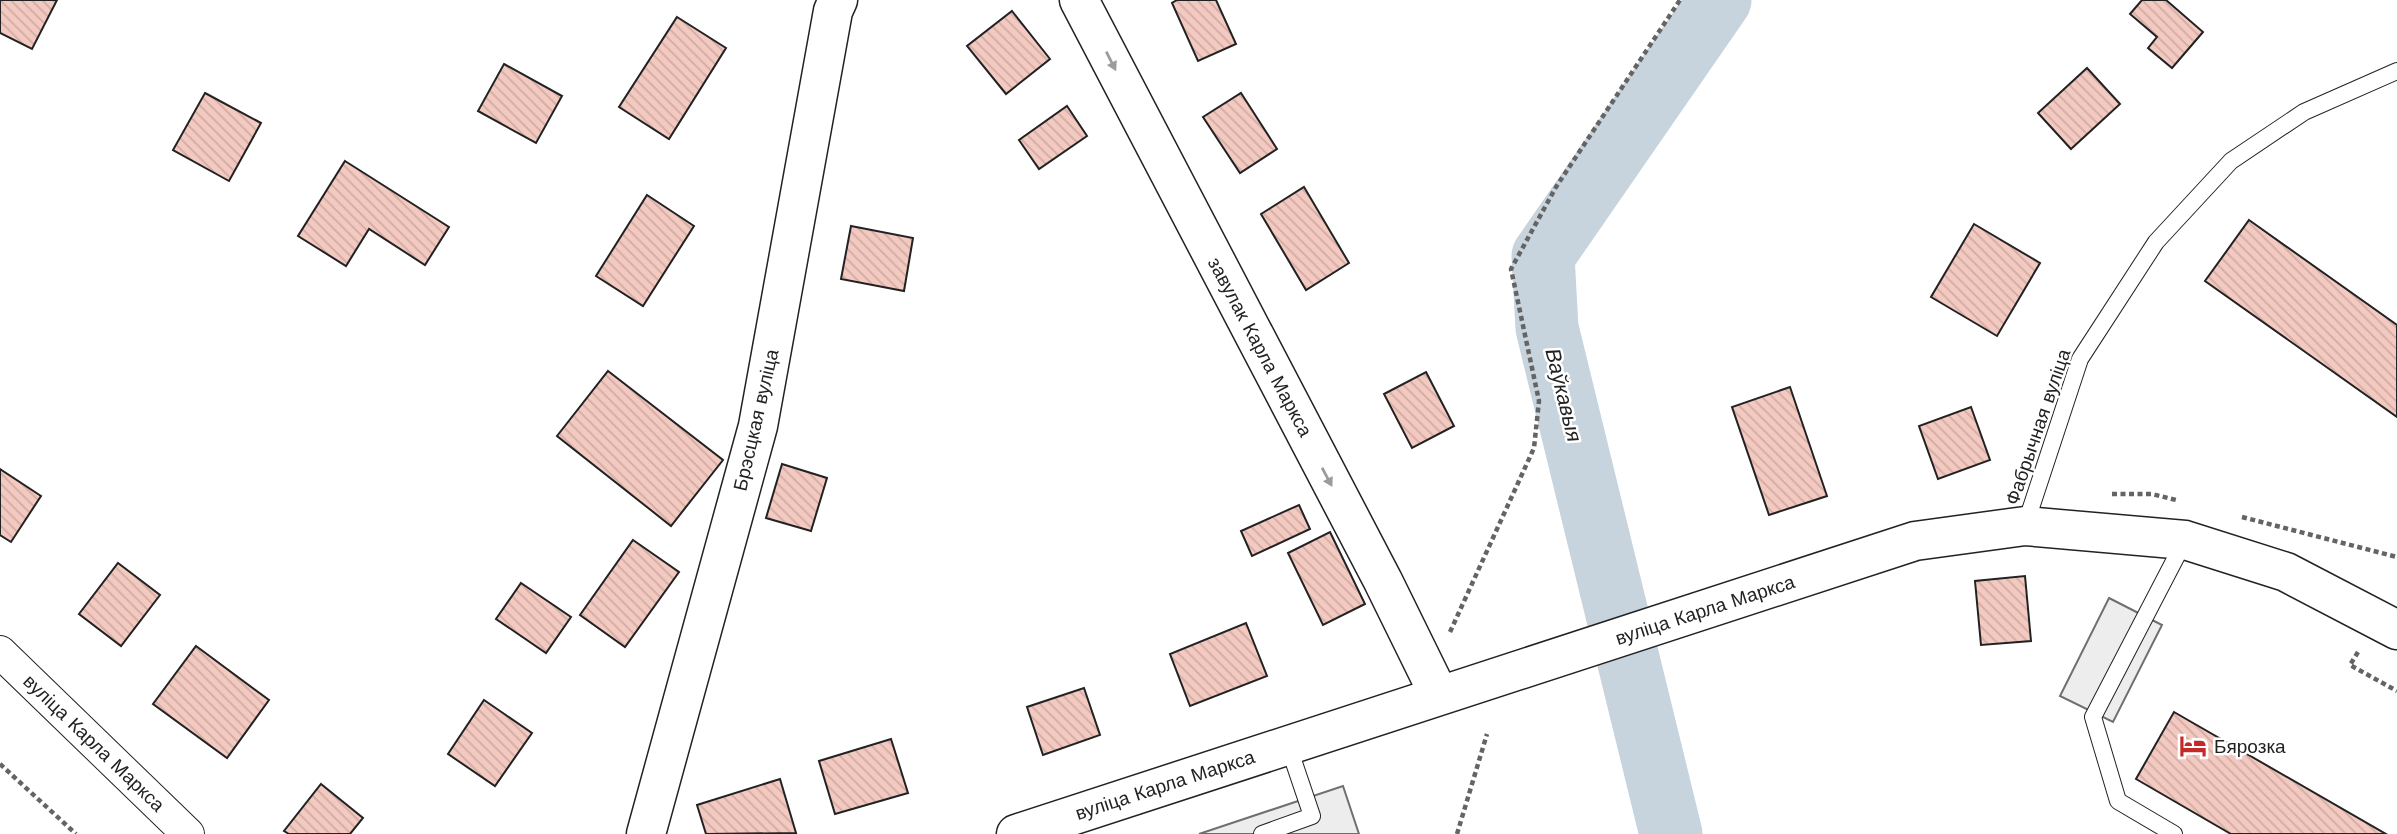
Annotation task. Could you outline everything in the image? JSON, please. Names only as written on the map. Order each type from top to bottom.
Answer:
[{"type":"street","name":"Брэсцкая вуліца","points":[[646,834],[758,426],[838,0]]},
{"type":"street","name":"завулак Карла Маркса","points":[[1079,0],[1383,580],[1439,695]]},
{"type":"street","name":"вуліца Карла Маркса","points":[[1016,834],[1071,825],[1288,745],[1915,541],[2025,526],[2185,540],[2286,572],[2397,630]]},
{"type":"street","name":"вуліца Карла Маркса","points":[[0,652],[188,834]]},
{"type":"lane","name":"Фабрычная вуліца","points":[[2025,526],[2080,359],[2156,242],[2231,161],[2304,112],[2397,71]]},
{"type":"lane","points":[[2174,834],[2118,801],[2093,717],[2185,540]]},
{"type":"lane","points":[[1262,834],[1312,816],[1288,745]]},
{"type":"path","points":[[1448,636],[1534,448],[1539,401],[1511,269],[1556,187],[1680,0]]},
{"type":"path","points":[[1457,834],[1487,734]]},
{"type":"path","points":[[0,764],[76,834]]},
{"type":"shaded area","points":[[2109,598],[2162,625],[2113,722],[2060,696]]},
{"type":"shaded area","points":[[1343,786],[1359,834],[1199,834]]},
{"type":"building","points":[[0,0],[57,0],[32,49],[0,33]]},
{"type":"building","points":[[1177,0],[1216,0],[1236,44],[1198,61],[1172,3]]},
{"type":"building","points":[[2142,0],[2166,0],[2203,32],[2172,68],[2148,48],[2157,37],[2130,14]]},
{"type":"building","points":[[1012,11],[1050,59],[1006,94],[967,46]]},
{"type":"building","points":[[677,17],[726,48],[669,139],[619,107]]},
{"type":"building","points":[[504,64],[562,96],[536,143],[478,111]]},
{"type":"building","points":[[2087,68],[2120,104],[2071,149],[2038,113]]},
{"type":"building","points":[[205,93],[261,123],[229,181],[173,150]]},
{"type":"building","points":[[1241,93],[1277,149],[1240,173],[1203,117]]},
{"type":"building","points":[[1067,106],[1087,136],[1039,169],[1019,140]]},
{"type":"building","points":[[345,161],[449,227],[425,265],[369,229],[346,266],[298,236]]},
{"type":"building","points":[[1304,187],[1349,263],[1306,290],[1261,214]]},
{"type":"building","points":[[647,195],[694,226],[643,306],[596,276]]},
{"type":"building","points":[[2249,220],[2397,325],[2397,417],[2205,281]]},
{"type":"building","points":[[1974,224],[2040,263],[1997,336],[1931,297]]},
{"type":"building","points":[[851,226],[913,238],[904,291],[841,279]]},
{"type":"building","points":[[608,371],[723,460],[671,526],[557,436]]},
{"type":"building","points":[[1426,372],[1454,426],[1412,448],[1384,394]]},
{"type":"building","points":[[1790,387],[1827,496],[1769,515],[1732,407]]},
{"type":"building","points":[[1971,407],[1990,460],[1938,479],[1919,426]]},
{"type":"building","points":[[782,464],[827,478],[811,531],[766,518]]},
{"type":"building","points":[[0,469],[41,496],[11,542],[0,535]]},
{"type":"building","points":[[1299,505],[1310,529],[1252,556],[1241,531]]},
{"type":"building","points":[[1330,532],[1365,604],[1323,625],[1288,553]]},
{"type":"building","points":[[633,540],[679,572],[625,647],[580,615]]},
{"type":"building","points":[[118,563],[160,595],[121,646],[79,614]]},
{"type":"building","points":[[2025,576],[2031,641],[1981,645],[1975,581]]},
{"type":"building","points":[[521,583],[571,617],[546,653],[496,619]]},
{"type":"building","points":[[1246,623],[1267,676],[1190,706],[1170,654]]},
{"type":"building","points":[[196,646],[269,700],[227,758],[153,704]]},
{"type":"building","points":[[1084,688],[1100,735],[1043,755],[1027,707]]},
{"type":"building","points":[[484,700],[532,733],[495,786],[448,754]]},
{"type":"building","name":"Бярозка","points":[[2174,712],[2386,834],[2231,834],[2136,779]]},
{"type":"building","points":[[891,739],[908,793],[835,814],[819,761]]},
{"type":"building","points":[[780,779],[796,833],[706,834],[697,805]]},
{"type":"building","points":[[321,784],[363,818],[350,834],[289,834],[284,831]]},
{"type":"waterway","name":"Ваўкавыя","points":[[1671,834],[1547,328],[1543,256],[1720,0]]},
{"type":"place","name":"Бярозка","points":[[2193,746]]}]
